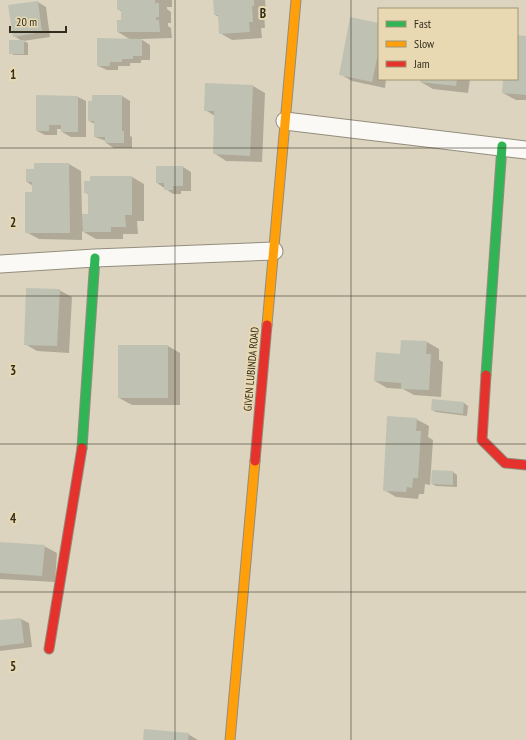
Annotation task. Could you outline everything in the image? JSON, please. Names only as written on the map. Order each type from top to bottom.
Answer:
[{"type":"street","name":"GIVEN LUBINDA ROAD","points":[[230,740],[296,0]]},
{"type":"street","points":[[285,121],[526,150]]},
{"type":"street","points":[[502,146],[482,440],[505,463],[526,465]]},
{"type":"street","points":[[0,264],[95,258],[274,251]]},
{"type":"street","points":[[49,648],[83,441],[95,258]]},
{"type":"building","points":[[117,0],[155,0],[155,3],[159,3],[159,17],[156,17],[156,20],[159,20],[160,32],[117,32],[117,20],[121,20],[121,10],[117,10]]},
{"type":"building","points":[[213,0],[254,0],[254,6],[252,6],[253,22],[249,22],[250,32],[219,34],[218,15],[214,15]]},
{"type":"building","points":[[38,1],[42,32],[13,37],[8,5]]},
{"type":"building","points":[[350,17],[378,23],[378,54],[372,82],[339,75]]},
{"type":"building","points":[[518,35],[526,36],[526,95],[502,93],[503,80],[518,80]]},
{"type":"building","points":[[97,38],[142,39],[142,56],[133,56],[133,59],[122,59],[122,62],[110,62],[110,66],[97,66]]},
{"type":"building","points":[[9,40],[24,40],[24,54],[9,54]]},
{"type":"building","points":[[420,80],[457,80],[456,86],[420,82]]},
{"type":"building","points":[[205,83],[253,85],[250,156],[213,154],[214,111],[204,111]]},
{"type":"building","points":[[36,95],[78,96],[78,132],[61,132],[61,125],[49,125],[49,131],[36,131]]},
{"type":"building","points":[[92,95],[122,95],[122,131],[124,131],[124,143],[105,143],[105,137],[94,137],[94,121],[88,121],[88,101],[92,101]]},
{"type":"building","points":[[34,163],[69,163],[70,233],[25,233],[25,192],[32,192],[32,182],[26,182],[26,169],[34,169]]},
{"type":"building","points":[[156,166],[183,166],[183,186],[173,186],[173,190],[164,190],[164,183],[156,183]]},
{"type":"building","points":[[90,176],[132,176],[132,215],[125,215],[126,227],[111,227],[111,232],[83,232],[82,214],[88,214],[88,193],[84,193],[84,181],[90,181]]},
{"type":"building","points":[[26,288],[60,289],[57,346],[24,345]]},
{"type":"building","points":[[401,340],[427,341],[426,354],[431,354],[429,390],[401,389],[401,383],[374,381],[376,352],[400,354]]},
{"type":"building","points":[[118,345],[168,345],[168,398],[118,398]]},
{"type":"building","points":[[432,399],[464,402],[463,414],[431,410]]},
{"type":"building","points":[[387,416],[417,418],[416,431],[421,431],[418,478],[413,478],[412,488],[407,487],[406,492],[383,491]]},
{"type":"building","points":[[432,470],[453,471],[453,485],[431,484]]},
{"type":"building","points":[[0,542],[45,545],[42,576],[0,573]]},
{"type":"building","points":[[21,618],[24,643],[0,646],[0,620]]},
{"type":"building","points":[[144,729],[189,733],[188,740],[143,740]]},
{"type":"traffic: fast","points":[[486,375],[502,146]]},
{"type":"traffic: fast","points":[[82,448],[95,258]]},
{"type":"traffic: slow","points":[[267,325],[296,0]]},
{"type":"traffic: slow","points":[[230,740],[255,461]]},
{"type":"traffic: jam","points":[[255,461],[267,325]]},
{"type":"traffic: jam","points":[[486,375],[482,440],[505,463],[526,465]]},
{"type":"traffic: jam","points":[[49,649],[82,448]]}]
